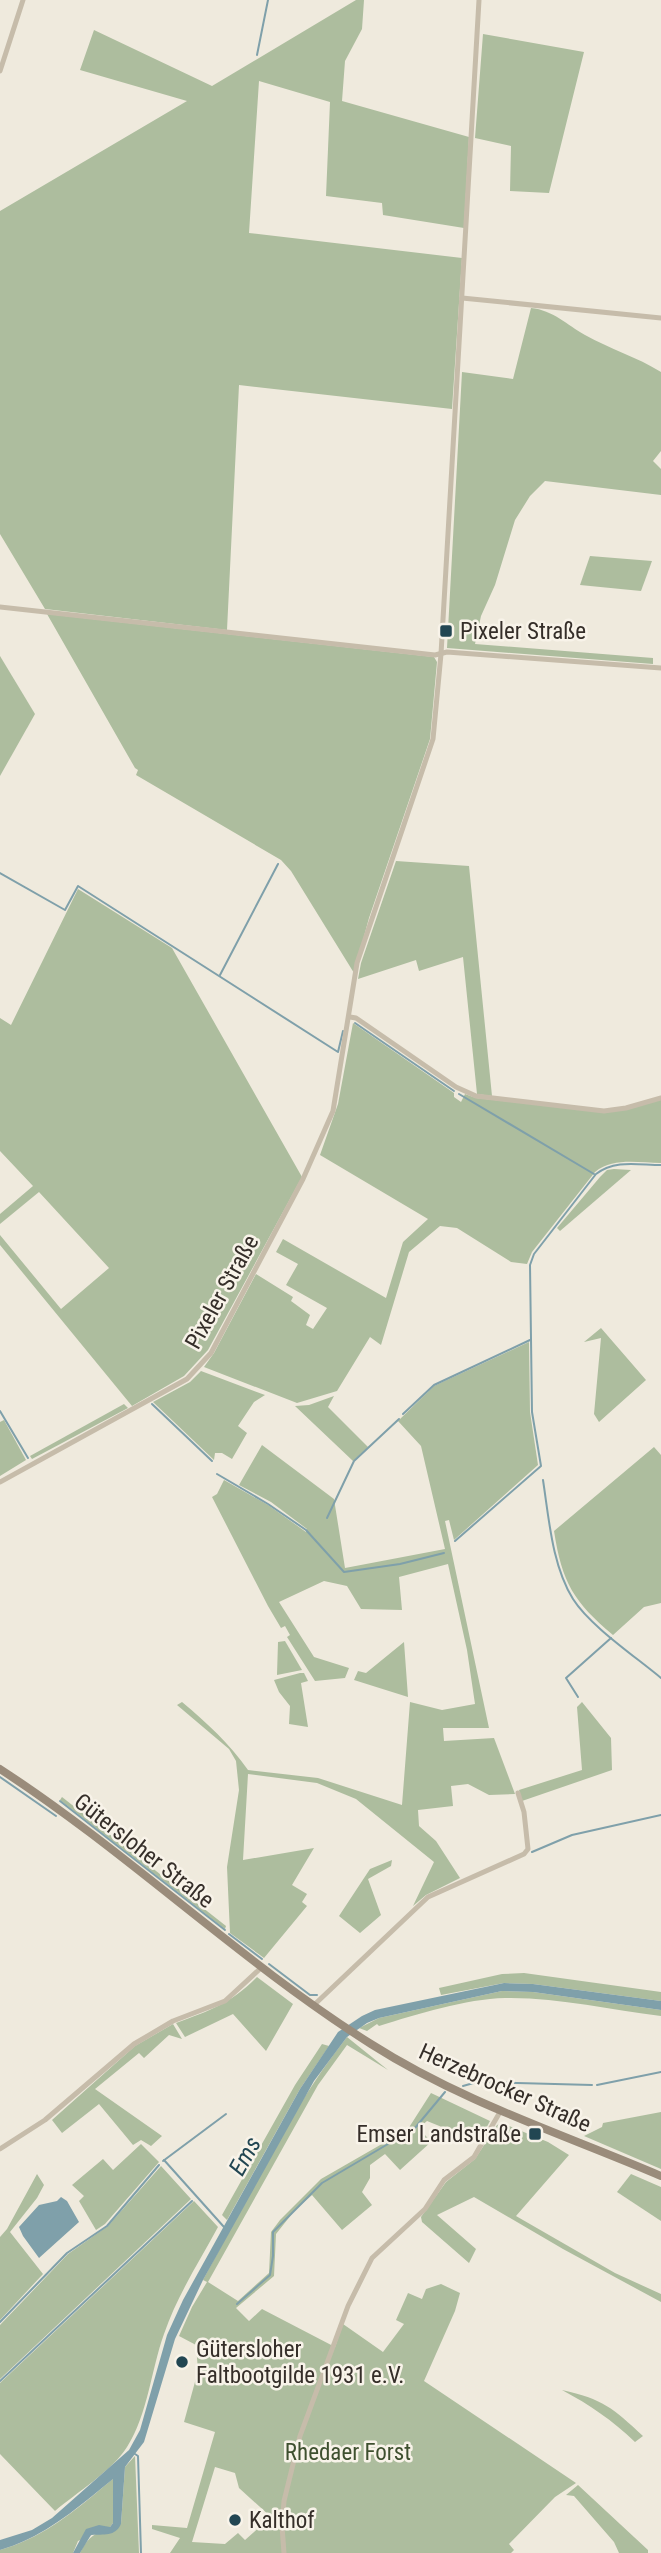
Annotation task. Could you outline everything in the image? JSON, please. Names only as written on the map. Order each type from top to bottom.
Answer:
[{"type":"main road","name":"Gütersloher Straße","points":[[0,1769],[57,1807],[262,1967],[340,2023]]},
{"type":"main road","name":"Herzebrocker Straße","points":[[340,2023],[398,2061],[500,2112],[661,2176]]},
{"type":"street","points":[[0,71],[23,0]]},
{"type":"street","name":"Pixeler Straße","points":[[0,1482],[187,1379],[199,1368],[211,1353],[317,1151],[335,1104],[358,963],[433,739],[441,654],[479,0]]},
{"type":"street","points":[[462,298],[661,318]]},
{"type":"street","points":[[0,607],[435,655],[447,652],[661,668]]},
{"type":"street","points":[[350,1017],[356,1018],[456,1087],[476,1096],[604,1111],[661,1098]]},
{"type":"street","points":[[314,2005],[428,1897],[524,1854],[528,1849],[517,1793]]},
{"type":"street","points":[[0,2149],[45,2120],[134,2044],[173,2021],[225,2001],[262,1967]]},
{"type":"street","points":[[285,2553],[282,2526],[284,2501],[297,2446],[348,2306],[372,2258],[425,2209],[444,2180],[474,2157],[500,2112]]},
{"type":"green space","points":[[356,0],[364,0],[362,29],[345,61],[342,101],[469,137],[464,228],[383,215],[382,203],[326,196],[330,102],[259,81],[249,233],[462,258],[452,409],[239,385],[227,630],[45,609],[0,534],[0,211],[187,101],[80,70],[94,30],[212,86]]},
{"type":"green space","points":[[483,34],[584,52],[549,193],[510,191],[511,146],[475,138]]},
{"type":"green space","points":[[531,308],[553,315],[585,335],[661,372],[661,451],[653,461],[661,469],[661,495],[545,481],[530,496],[515,520],[495,585],[481,616],[475,644],[653,658],[653,664],[447,648],[462,372],[513,379]]},
{"type":"green space","points":[[590,556],[652,561],[641,591],[580,585]]},
{"type":"green space","points":[[47,614],[434,657],[437,662],[430,739],[369,918],[354,973],[291,871],[281,860],[136,775],[138,770]]},
{"type":"green space","points":[[0,656],[35,714],[0,776]]},
{"type":"green space","points":[[396,861],[469,866],[492,1096],[477,1094],[463,957],[419,971],[416,960],[358,979]]},
{"type":"green space","points":[[78,889],[172,948],[302,1177],[208,1350],[184,1376],[132,1406],[0,1245],[0,1235],[61,1309],[109,1268],[39,1192],[0,1224],[0,1214],[33,1186],[0,1151],[0,1018],[11,1025]]},
{"type":"green space","points":[[353,1023],[454,1093],[454,1097],[461,1102],[465,1094],[476,1098],[604,1112],[661,1099],[661,1163],[610,1164],[595,1172],[532,1252],[527,1264],[511,1262],[457,1228],[440,1226],[409,1252],[381,1345],[370,1337],[337,1391],[297,1403],[204,1367],[256,1274],[293,1297],[291,1301],[310,1315],[306,1325],[313,1329],[327,1308],[286,1285],[298,1264],[276,1252],[283,1239],[386,1298],[403,1242],[428,1219],[320,1155],[338,1104]]},
{"type":"green space","points":[[607,1170],[631,1170],[560,1231],[557,1228],[600,1177]]},
{"type":"green space","points":[[601,1328],[646,1380],[599,1422],[594,1414],[601,1338],[584,1342]]},
{"type":"green space","points":[[529,1342],[530,1412],[538,1465],[454,1540],[449,1520],[445,1521],[489,1728],[443,1728],[444,1741],[494,1738],[515,1794],[489,1795],[468,1784],[451,1786],[453,1806],[418,1810],[419,1826],[436,1841],[460,1878],[426,1895],[413,1906],[434,1862],[356,1799],[317,1783],[248,1774],[243,1860],[314,1848],[292,1885],[307,1894],[302,1902],[307,1906],[264,1958],[230,1933],[227,1867],[239,1790],[236,1761],[229,1749],[177,1705],[182,1702],[209,1726],[248,1770],[318,1778],[402,1805],[410,1702],[442,1710],[475,1704],[467,1650],[448,1564],[399,1577],[402,1610],[361,1609],[347,1586],[324,1581],[279,1602],[314,1657],[349,1668],[345,1678],[315,1681],[287,1637],[290,1635],[285,1626],[281,1628],[268,1606],[212,1497],[217,1494],[224,1480],[268,1505],[306,1532],[307,1529],[271,1502],[239,1485],[262,1445],[334,1499],[345,1568],[445,1549],[421,1446],[398,1421],[434,1386]]},
{"type":"green space","points":[[201,1371],[265,1395],[254,1402],[238,1426],[247,1433],[232,1459],[222,1453],[215,1453],[214,1460],[153,1402],[190,1382]]},
{"type":"green space","points":[[334,1396],[328,1407],[368,1447],[353,1461],[295,1406],[309,1405]]},
{"type":"green space","points":[[124,1404],[128,1408],[32,1459],[30,1456]]},
{"type":"green space","points":[[4,1420],[26,1460],[0,1476],[0,1422]]},
{"type":"green space","points":[[654,1447],[661,1455],[661,1603],[644,1607],[613,1635],[588,1612],[572,1590],[561,1565],[554,1531]]},
{"type":"green space","points":[[285,1641],[302,1670],[277,1675],[278,1642]]},
{"type":"green space","points":[[404,1642],[408,1697],[354,1680],[358,1671],[366,1673]]},
{"type":"green space","points":[[304,1673],[308,1681],[301,1683],[308,1727],[289,1724],[290,1706],[274,1680]]},
{"type":"green space","points":[[582,1702],[611,1738],[612,1770],[522,1801],[519,1790],[582,1770],[577,1707]]},
{"type":"green space","points":[[62,1797],[226,1926],[225,1929],[60,1800]]},
{"type":"green space","points":[[392,1860],[391,1866],[368,1879],[381,1915],[360,1933],[339,1916],[370,1869]]},
{"type":"green space","points":[[524,1973],[661,1992],[661,2001],[533,1984],[504,1983],[441,1995],[439,1988],[502,1974]]},
{"type":"green space","points":[[257,1977],[293,2004],[266,2051],[233,2014],[185,2037],[176,2023],[219,2005],[238,1994]]},
{"type":"green space","points":[[502,1991],[533,1992],[661,2010],[661,2016],[564,2002],[505,1998],[442,2008],[379,2026],[377,2024],[367,2031],[359,2028],[379,2018]]},
{"type":"green space","points":[[173,2024],[182,2039],[169,2035],[144,2058],[139,2053],[95,2089],[162,2136],[151,2146],[141,2140],[133,2145],[99,2104],[62,2133],[52,2120],[135,2046]]},
{"type":"green space","name":"Rhedaer Forst","points":[[347,2037],[388,2070],[347,2045],[318,2085],[208,2282],[238,2301],[269,2273],[271,2232],[280,2220],[321,2179],[408,2129],[431,2093],[490,2121],[479,2142],[427,2121],[419,2128],[431,2142],[400,2170],[385,2154],[370,2165],[370,2178],[362,2192],[372,2205],[342,2230],[312,2195],[295,2210],[276,2234],[274,2276],[236,2308],[249,2321],[262,2309],[335,2347],[343,2324],[383,2352],[404,2324],[396,2320],[408,2293],[422,2299],[426,2289],[441,2284],[460,2293],[455,2311],[424,2381],[576,2483],[555,2497],[509,2544],[514,2550],[511,2553],[170,2553],[180,2538],[152,2529],[152,2525],[187,2528],[215,2432],[184,2422],[198,2371],[196,2345],[179,2336],[207,2282],[203,2280],[253,2186],[306,2094]],"holes":[[[215,2467],[235,2473],[239,2488],[271,2517],[245,2540],[238,2533],[225,2544],[192,2542]]]},
{"type":"green space","points":[[322,2044],[329,2046],[300,2089],[227,2220],[222,2215],[295,2085]]},
{"type":"green space","points":[[661,2112],[661,2169],[584,2136],[602,2127],[603,2123]]},
{"type":"green space","points":[[502,2123],[548,2142],[569,2155],[516,2216],[615,2273],[661,2294],[661,2302],[474,2197],[437,2215],[476,2249],[469,2263],[422,2222],[421,2217],[446,2182],[475,2159],[497,2125]]},
{"type":"green space","points":[[141,2144],[159,2162],[105,2224],[96,2230],[79,2201],[84,2196],[72,2185],[103,2159],[113,2170]]},
{"type":"green space","points":[[161,2166],[191,2199],[0,2379],[0,2325],[68,2254],[108,2226]]},
{"type":"green space","points":[[37,2174],[44,2185],[10,2232],[43,2274],[0,2320],[0,2237]]},
{"type":"green space","points":[[631,2174],[661,2187],[661,2221],[617,2192]]},
{"type":"green space","points":[[194,2201],[218,2227],[169,2320],[145,2406],[134,2434],[113,2464],[55,2511],[0,2454],[0,2383]]},
{"type":"green space","points":[[562,2390],[588,2397],[607,2406],[643,2436],[635,2442],[600,2413]]},
{"type":"green space","points":[[135,2456],[139,2553],[80,2553],[92,2537],[121,2524],[125,2467]]},
{"type":"green space","points":[[114,2478],[113,2523],[110,2527],[78,2541],[73,2553],[0,2553],[0,2550],[32,2537],[61,2520]]},
{"type":"green space","points":[[578,2485],[648,2550],[648,2553],[619,2553],[614,2542],[574,2496],[566,2495]]},
{"type":"water","points":[[504,1983],[533,1984],[661,2001],[661,2010],[533,1992],[502,1991],[379,2018],[347,2037],[314,2081],[203,2280],[175,2339],[144,2442],[125,2467],[119,2528],[109,2534],[91,2535],[80,2553],[73,2553],[86,2529],[99,2525],[110,2527],[113,2523],[113,2479],[73,2511],[32,2538],[0,2550],[0,2540],[32,2530],[52,2518],[129,2450],[140,2430],[167,2335],[183,2300],[300,2089],[338,2032],[375,2010]]},
{"type":"water","points":[[61,2197],[67,2201],[79,2222],[39,2258],[19,2227],[39,2205],[57,2201]]},
{"type":"waterway","points":[[257,55],[268,0]]},
{"type":"waterway","points":[[220,975],[278,864]]},
{"type":"waterway","points":[[0,873],[65,910],[78,886],[338,1052],[343,1031]]},
{"type":"waterway","points":[[355,1023],[454,1091]]},
{"type":"waterway","points":[[459,1094],[594,1174]]},
{"type":"waterway","points":[[455,1541],[541,1466],[532,1412],[530,1265],[534,1254],[596,1174],[603,1169],[619,1165],[661,1165]]},
{"type":"waterway","points":[[403,1414],[434,1385],[530,1340]]},
{"type":"waterway","points":[[152,1404],[212,1461]]},
{"type":"waterway","points":[[0,1411],[28,1458]]},
{"type":"waterway","points":[[327,1518],[354,1461],[399,1419]]},
{"type":"waterway","points":[[217,1474],[306,1530],[344,1572],[400,1564],[444,1553]]},
{"type":"waterway","points":[[543,1480],[556,1557],[573,1599],[590,1620],[661,1678]]},
{"type":"waterway","points":[[578,1697],[566,1678],[611,1638]]},
{"type":"waterway","points":[[0,1777],[56,1816]]},
{"type":"waterway","points":[[60,1801],[225,1930]]},
{"type":"waterway","points":[[532,1852],[572,1835],[661,1815]]},
{"type":"waterway","points":[[229,1934],[262,1959]]},
{"type":"waterway","points":[[269,1964],[310,1995],[317,1995]]},
{"type":"waterway","points":[[597,2085],[661,2072]]},
{"type":"waterway","points":[[463,2086],[477,2082],[592,2085]]},
{"type":"waterway","points":[[237,2304],[270,2275],[273,2232],[322,2183],[415,2128],[445,2092]]},
{"type":"waterway","points":[[163,2161],[226,2114]]},
{"type":"waterway","points":[[164,2160],[224,2227]]},
{"type":"waterway","points":[[0,2322],[67,2253],[107,2226],[159,2165]]},
{"type":"waterway","points":[[0,2381],[192,2201]]},
{"type":"waterway","points":[[135,2454],[138,2456],[141,2553]]},
{"type":"place","name":"Pixeler Straße","points":[[446,631]]},
{"type":"place","name":"Emser Landstraße","points":[[535,2134]]},
{"type":"place","name":"Gütersloher Faltbootgilde 1931 e.V.","points":[[182,2362]]},
{"type":"place","name":"Kalthof","points":[[235,2520]]},
{"type":"water label","name":"Ems","points":[[245,2156]]}]
